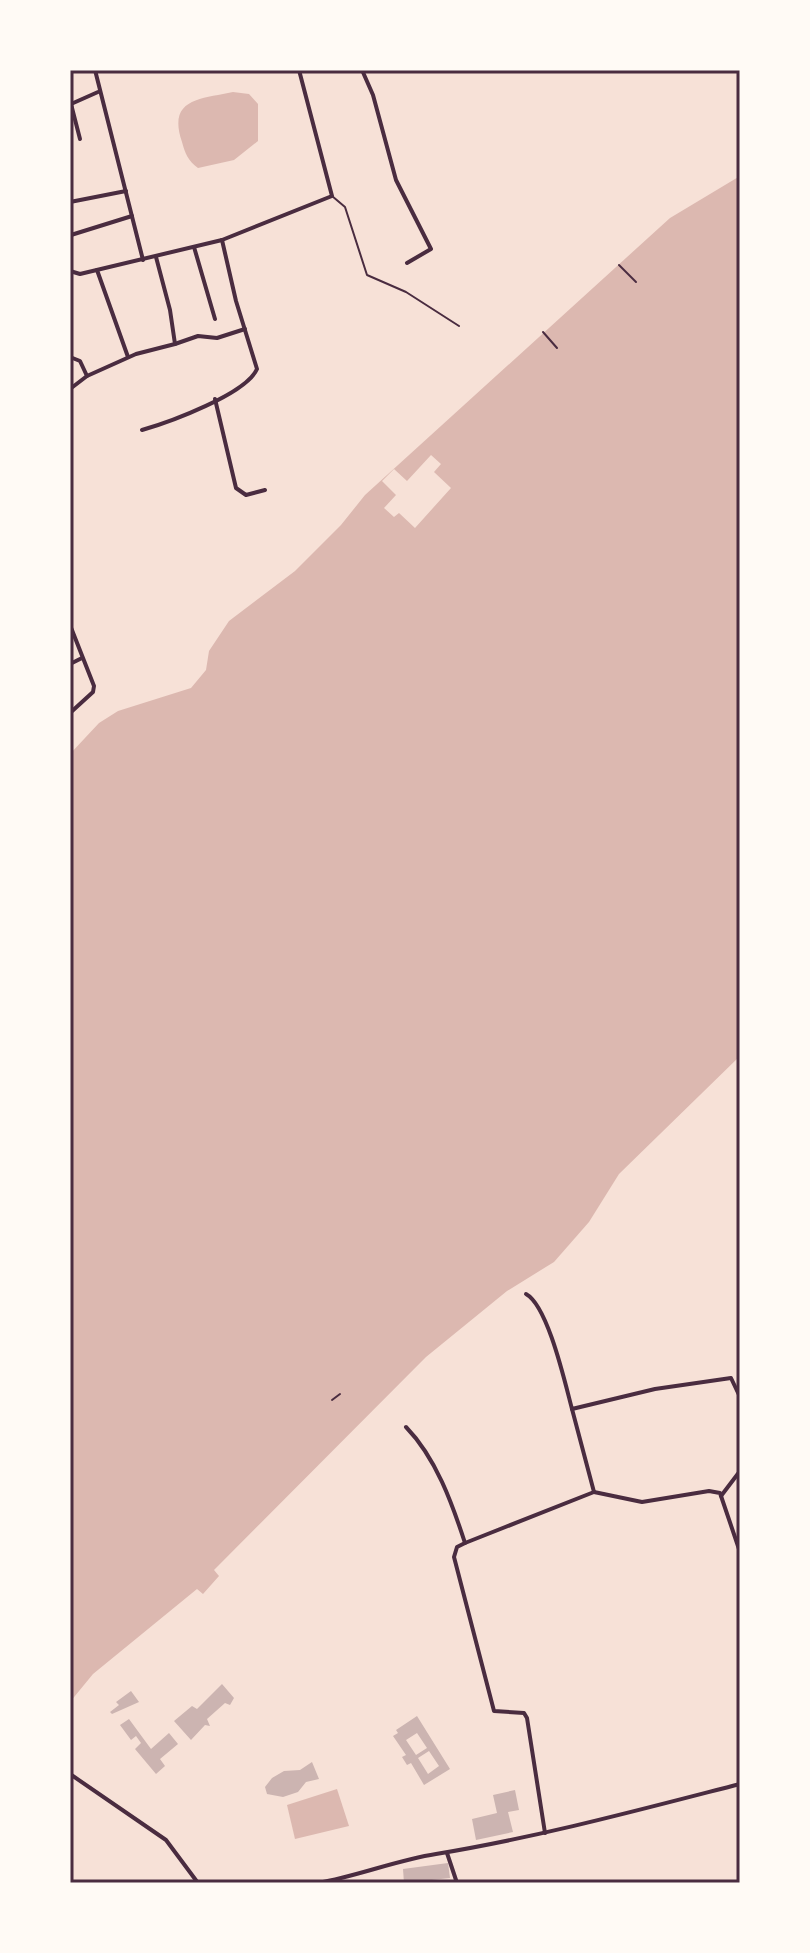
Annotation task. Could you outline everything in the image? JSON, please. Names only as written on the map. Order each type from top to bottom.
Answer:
[{"type":"street","points":[[95,70],[143,260]]},
{"type":"street","points":[[70,271],[80,274],[222,240],[332,196],[299,70]]},
{"type":"street","points":[[362,70],[373,95],[396,180],[431,249],[407,263]]},
{"type":"street","points":[[80,139],[71,104],[99,92]]},
{"type":"street","points":[[70,202],[126,191]]},
{"type":"street","points":[[71,235],[132,216]]},
{"type":"street","points":[[142,430],[173,421],[215,399],[253,378],[257,369],[222,240]]},
{"type":"street","points":[[194,247],[215,319]]},
{"type":"street","points":[[156,257],[175,344]]},
{"type":"street","points":[[97,270],[128,357]]},
{"type":"street","points":[[70,389],[87,376],[128,357],[198,336],[217,338],[245,329]]},
{"type":"street","points":[[71,355],[80,361],[87,376]]},
{"type":"street","points":[[215,399],[236,488],[246,495],[265,490]]},
{"type":"street","points":[[70,625],[94,686],[93,692],[70,713]]},
{"type":"street","points":[[70,664],[83,658]]},
{"type":"street","points":[[526,1294],[534,1299],[540,1312],[572,1409],[594,1492]]},
{"type":"street","points":[[572,1409],[655,1389],[731,1378],[740,1397]]},
{"type":"street","points":[[406,1427],[422,1443],[454,1508],[465,1543]]},
{"type":"street","points":[[721,1496],[740,1471]]},
{"type":"street","points":[[545,1833],[527,1718],[524,1713],[499,1713],[491,1704],[454,1557],[457,1547],[594,1492],[615,1499],[642,1502],[709,1491],[721,1496],[739,1541],[740,1552]]},
{"type":"street","points":[[70,1774],[166,1840],[198,1883]]},
{"type":"street","points":[[318,1883],[545,1833],[740,1784]]},
{"type":"street","points":[[447,1853],[457,1883]]},
{"type":"street","points":[[367,1883],[398,1883]]},
{"type":"lane","points":[[332,196],[345,207],[367,275],[406,292],[459,326]]},
{"type":"path","points":[[619,265],[636,282]]},
{"type":"path","points":[[543,332],[557,348]]},
{"type":"path","points":[[332,1400],[340,1394]]},
{"type":"shaded area","points":[[233,92],[249,94],[258,104],[258,141],[234,160],[198,168],[184,150],[179,117],[190,103]]},
{"type":"shaded area","points":[[740,176],[740,1056],[619,1174],[589,1222],[554,1262],[507,1291],[426,1357],[214,1570],[219,1576],[203,1594],[197,1589],[93,1674],[70,1702],[70,754],[99,723],[118,711],[191,688],[206,670],[209,651],[229,621],[295,571],[341,525],[365,495],[670,218]]},
{"type":"shaded area","points":[[337,1789],[349,1826],[295,1839],[287,1805]]},
{"type":"pier","points":[[431,455],[441,464],[434,472],[451,488],[415,528],[399,513],[394,517],[384,508],[396,495],[382,481],[394,469],[407,481]]},
{"type":"building","points":[[222,1684],[234,1698],[230,1705],[225,1703],[207,1719],[210,1726],[205,1725],[191,1740],[174,1721],[192,1706],[197,1709]]},
{"type":"building","points":[[131,1691],[139,1702],[112,1714],[110,1712],[119,1705],[116,1702]]},
{"type":"building","points":[[417,1716],[450,1769],[424,1785],[411,1763],[407,1765],[402,1757],[406,1755],[393,1736],[398,1733],[396,1730]],"holes":[[[417,1733],[427,1748],[416,1755],[406,1740]],[[429,1751],[439,1766],[428,1774],[418,1758]]]},
{"type":"building","points":[[129,1719],[151,1749],[169,1733],[178,1744],[160,1759],[165,1766],[156,1774],[135,1749],[141,1743],[136,1736],[131,1740],[120,1725]]},
{"type":"building","points":[[312,1762],[319,1779],[306,1782],[298,1792],[283,1797],[267,1794],[265,1787],[272,1778],[284,1771],[300,1770]]},
{"type":"building","points":[[515,1790],[519,1810],[508,1812],[513,1832],[476,1840],[472,1819],[497,1813],[493,1795]]},
{"type":"building","points":[[448,1863],[450,1878],[404,1883],[403,1869]]}]
